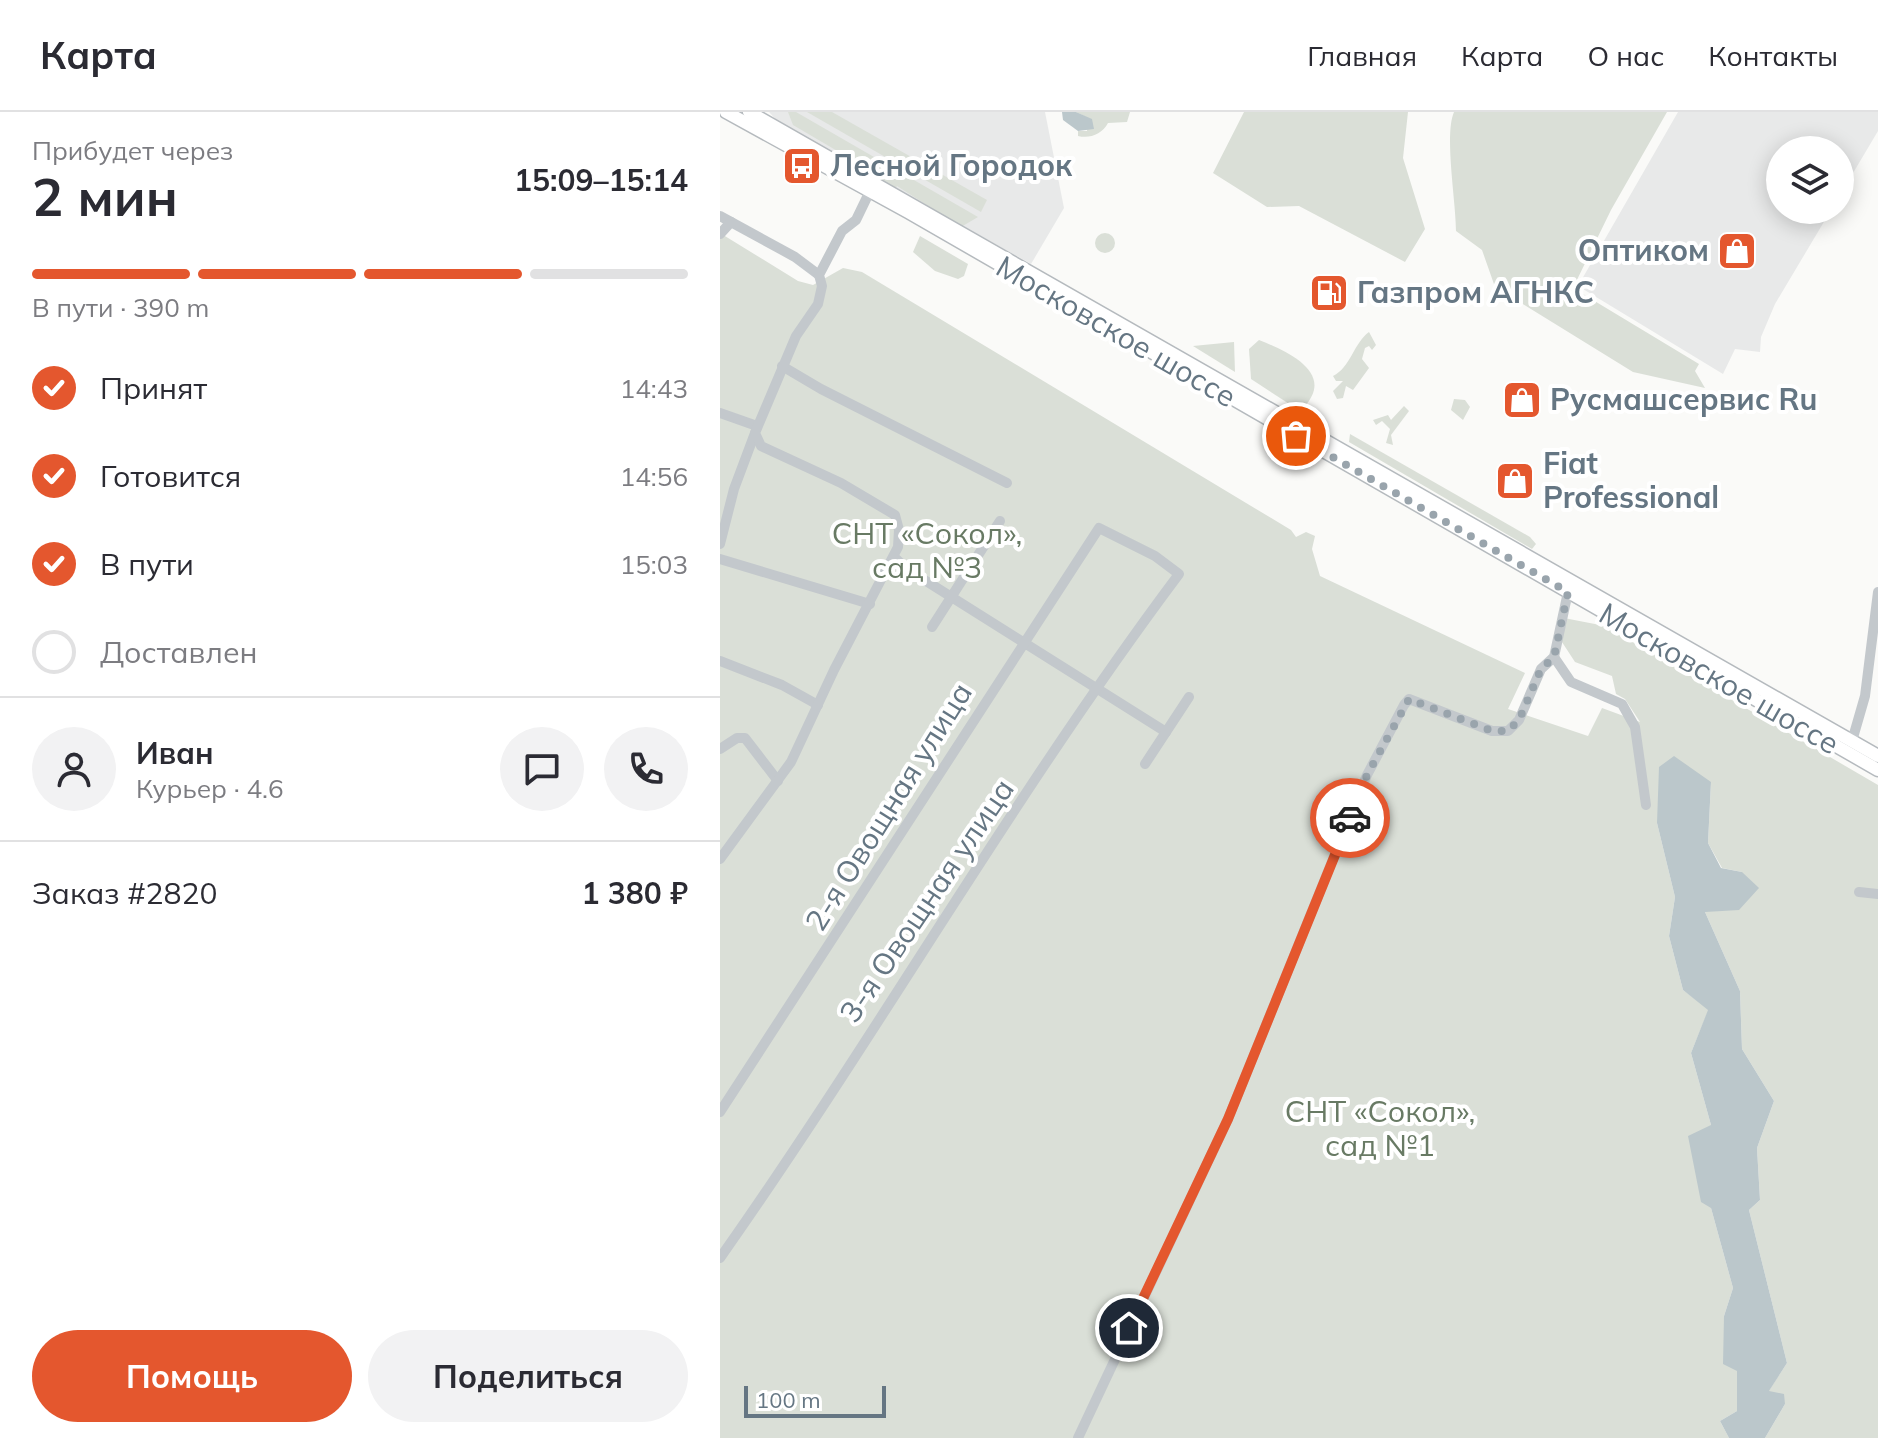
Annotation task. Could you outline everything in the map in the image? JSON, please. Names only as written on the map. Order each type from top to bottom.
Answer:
[{"type":"main road","name":"Московское шоссе","points":[[726,112],[755,117],[1568,592],[1849,746],[1878,756]]},
{"type":"main road","name":"Московское шоссе","points":[[755,117],[870,191],[989,253],[1849,746],[1878,770]]},
{"type":"street","points":[[819,275],[842,231],[856,220],[870,191]]},
{"type":"street","points":[[720,216],[795,257],[819,275],[822,286],[818,304],[782,366],[756,430],[725,511],[720,544]]},
{"type":"street","points":[[720,234],[731,222]]},
{"type":"street","points":[[782,366],[821,389],[1007,483]]},
{"type":"street","points":[[720,413],[756,430],[761,446],[841,483],[895,515],[899,530],[895,558],[818,705],[802,742],[778,781],[720,859]]},
{"type":"street","points":[[932,627],[1000,521]]},
{"type":"street","name":"3-я Овощная улица","points":[[720,1258],[889,1002],[931,944],[1095,690],[1179,574],[1155,556],[1099,528]]},
{"type":"street","name":"2-я Овощная улица","points":[[720,1112],[1099,528]]},
{"type":"street","points":[[895,558],[1095,690],[1166,732]]},
{"type":"street","points":[[720,559],[870,604]]},
{"type":"street","points":[[1078,1438],[1228,1119],[1367,775],[1404,705],[1409,699],[1492,731],[1508,731],[1519,720],[1541,669],[1554,657],[1568,592]]},
{"type":"street","points":[[1849,746],[1865,696],[1878,592]]},
{"type":"street","points":[[1554,657],[1571,682],[1622,704],[1635,727],[1646,805]]},
{"type":"street","points":[[720,661],[782,685],[818,705]]},
{"type":"street","points":[[1145,764],[1189,697]]},
{"type":"street","points":[[720,749],[737,738],[745,738],[778,781]]},
{"type":"street","points":[[1859,892],[1878,894]]},
{"type":"shaded area","points":[[769,112],[1045,112],[1064,208],[1031,264],[779,123]]},
{"type":"shaded area","points":[[1062,112],[1076,112],[1092,119],[1094,129],[1078,131],[1063,120]]},
{"type":"shaded area","points":[[1678,112],[1878,112],[1878,131],[1854,171],[1854,136],[1766,136],[1766,224],[1823,224],[1775,304],[1761,337],[1760,352],[1735,349],[1723,374],[1578,286]]},
{"type":"shaded area","points":[[1674,756],[1711,782],[1708,843],[1721,868],[1742,872],[1759,888],[1739,910],[1705,912],[1740,991],[1742,1049],[1774,1101],[1757,1148],[1760,1200],[1749,1210],[1787,1363],[1769,1391],[1784,1394],[1785,1404],[1765,1438],[1729,1438],[1720,1421],[1737,1411],[1737,1371],[1723,1364],[1724,1316],[1733,1288],[1711,1208],[1701,1202],[1688,1136],[1711,1125],[1691,1053],[1708,1010],[1683,990],[1669,936],[1675,897],[1657,823],[1659,767]]},
{"type":"green space","points":[[788,112],[796,112],[978,217],[961,227],[897,186],[895,189],[870,177],[868,169],[793,125]]},
{"type":"green space","points":[[807,112],[832,112],[987,200],[981,212]]},
{"type":"green space","points":[[1076,112],[1130,112],[1127,122],[1108,123],[1099,133],[1087,137],[1078,136],[1078,131],[1087,131],[1088,118]]},
{"type":"green space","points":[[1244,112],[1408,112],[1403,158],[1425,229],[1405,262],[1299,206],[1267,207],[1213,173]]},
{"type":"green space","points":[[1454,112],[1667,112],[1611,210],[1573,288],[1699,364],[1695,371],[1705,388],[1633,372],[1495,287],[1482,250],[1456,231],[1450,152]]},
{"type":"green space","points":[[720,233],[798,281],[813,285],[843,268],[862,272],[1291,530],[1296,537],[1306,532],[1315,536],[1312,549],[1320,576],[1525,673],[1508,709],[1588,736],[1602,708],[1640,722],[1625,699],[1616,694],[1612,676],[1575,662],[1560,639],[1564,618],[1605,626],[1878,785],[1878,1438],[1765,1438],[1785,1404],[1768,1392],[1787,1363],[1749,1210],[1760,1200],[1757,1148],[1774,1101],[1742,1049],[1740,991],[1705,912],[1742,872],[1722,868],[1708,843],[1711,782],[1657,823],[1675,897],[1669,936],[1683,990],[1709,1009],[1691,1053],[1711,1125],[1711,1208],[1733,1288],[1724,1316],[1737,1371],[1737,1411],[1720,1421],[1729,1438],[720,1438]]},
{"type":"green space","points":[[1105,233],[1112,236],[1115,243],[1112,250],[1105,253],[1098,250],[1095,243],[1098,236]]},
{"type":"green space","points":[[920,236],[968,264],[964,276],[958,279],[935,271],[913,252]]},
{"type":"green space","points":[[1369,332],[1376,345],[1372,350],[1369,346],[1365,348],[1362,359],[1369,368],[1353,390],[1346,386],[1343,398],[1337,399],[1333,391],[1343,381],[1336,381],[1333,376],[1344,367]]},
{"type":"green space","points":[[1259,340],[1294,357],[1311,374],[1314,384],[1312,395],[1304,407],[1297,409],[1251,379],[1249,349]]},
{"type":"green space","points":[[1234,342],[1235,372],[1193,346]]},
{"type":"green space","points":[[1454,399],[1465,400],[1470,407],[1463,420],[1451,410]]},
{"type":"green space","points":[[1404,406],[1409,411],[1391,435],[1393,445],[1386,443],[1390,429],[1382,421],[1376,425],[1373,420],[1388,415],[1391,420]]},
{"type":"green space","points":[[1350,434],[1530,537],[1536,544],[1532,549],[1349,442]]},
{"type":"way so far","points":[[1296,436],[1568,592],[1554,657],[1541,669],[1528,693],[1519,720],[1508,731],[1492,731],[1409,699],[1367,775],[1350,818]]},
{"type":"place","name":"Лесной Городок","points":[[802,166]]},
{"type":"place","name":"Оптиком","points":[[1737,251]]},
{"type":"place","name":"Газпром АГНКС","points":[[1329,293]]},
{"type":"place","name":"Русмашсервис Ru","points":[[1522,400]]},
{"type":"place","name":"Fiat Professional","points":[[1515,481]]},
{"type":"route","points":[[1129,1328],[1228,1119],[1350,818]]},
{"type":"park label","name":"СНТ «Сокол», сад №3","points":[[927,551]]},
{"type":"park label","name":"СНТ «Сокол», сад №1","points":[[1380,1129]]}]
